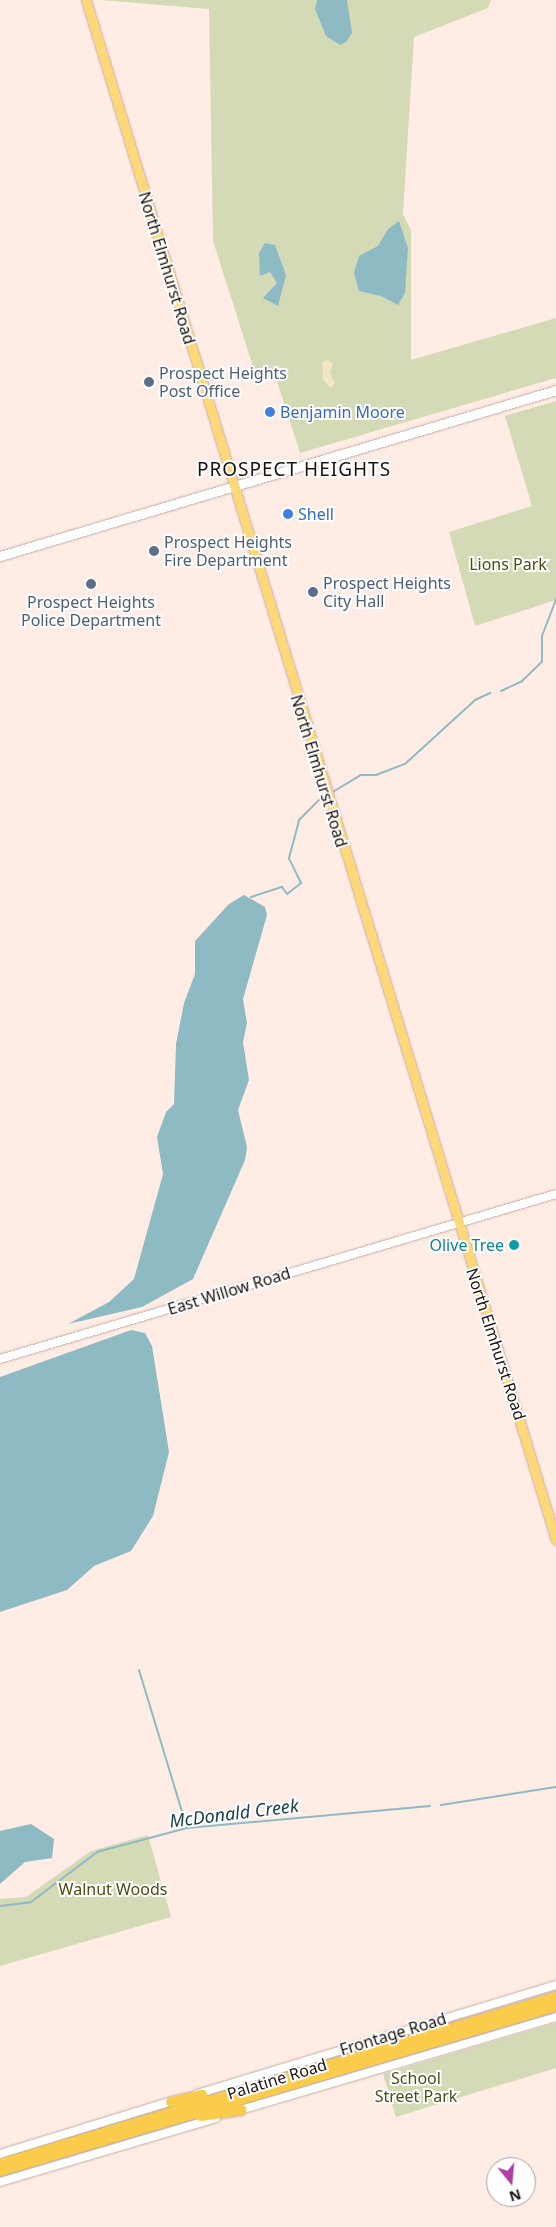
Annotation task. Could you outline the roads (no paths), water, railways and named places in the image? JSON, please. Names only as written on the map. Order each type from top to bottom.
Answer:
[{"type":"highway","name":"Palatine Road","points":[[0,2164],[297,2072],[556,1998]]},
{"type":"highway","name":"Palatine Road","points":[[0,2171],[556,2006]]},
{"type":"highway","points":[[171,2102],[297,2072]]},
{"type":"highway","points":[[161,2123],[242,2110]]},
{"type":"main road","name":"North Elmhurst Road","points":[[86,0],[457,1222],[556,1540]]},
{"type":"main road","points":[[0,556],[556,390]]},
{"type":"street","name":"East Willow Road","points":[[0,1359],[556,1194]]},
{"type":"street","name":"Frontage Road","points":[[0,2154],[556,1985]]},
{"type":"street","name":"Frontage Road","points":[[0,2182],[556,2017]]},
{"type":"water","points":[[317,0],[347,0],[352,33],[346,42],[340,45],[326,36],[315,9]]},
{"type":"water","points":[[399,221],[408,248],[405,293],[398,305],[381,296],[359,291],[354,273],[359,256],[378,246],[388,229]]},
{"type":"water","points":[[265,243],[275,245],[286,275],[278,306],[263,298],[277,283],[270,272],[260,276],[259,253]]},
{"type":"water","points":[[244,895],[265,907],[267,915],[243,999],[247,1023],[243,1042],[249,1080],[238,1110],[247,1147],[245,1160],[193,1279],[142,1307],[68,1324],[109,1302],[134,1279],[163,1174],[157,1137],[166,1112],[174,1104],[176,1044],[184,1003],[195,974],[195,941],[229,904]]},
{"type":"water","points":[[131,1330],[145,1333],[152,1346],[169,1452],[153,1516],[131,1551],[94,1566],[67,1590],[0,1612],[0,1377]]},
{"type":"water","points":[[31,1824],[54,1839],[52,1858],[25,1862],[0,1884],[0,1831]]},
{"type":"waterway","points":[[501,691],[522,681],[542,662],[542,636],[556,599]]},
{"type":"waterway","points":[[331,793],[361,775],[376,775],[405,764],[475,700],[490,693]]},
{"type":"waterway","points":[[251,897],[282,887],[287,894],[301,883],[289,858],[299,820],[322,797]]},
{"type":"waterway","points":[[139,1670],[187,1828]]},
{"type":"waterway","name":"McDonald Creek","points":[[441,1805],[556,1787]]},
{"type":"waterway","name":"McDonald Creek","points":[[0,1906],[31,1902],[97,1852],[187,1828],[430,1806]]},
{"type":"place","name":"Prospect Heights Post Office","points":[[149,382]]},
{"type":"place","name":"Benjamin Moore","points":[[270,412]]},
{"type":"place","name":"Shell","points":[[288,514]]},
{"type":"place","name":"Prospect Heights Fire Department","points":[[154,551]]},
{"type":"place","name":"Prospect Heights Police Department","points":[[91,584]]},
{"type":"place","name":"Prospect Heights City Hall","points":[[313,592]]},
{"type":"place","name":"Olive Tree","points":[[514,1245]]},
{"type":"district","name":"PROSPECT HEIGHTS","points":[[294,470]]},
{"type":"park label","name":"Lions Park","points":[[508,564]]},
{"type":"park label","name":"Walnut Woods","points":[[113,1889]]},
{"type":"park label","name":"School Street Park","points":[[416,2087]]}]
